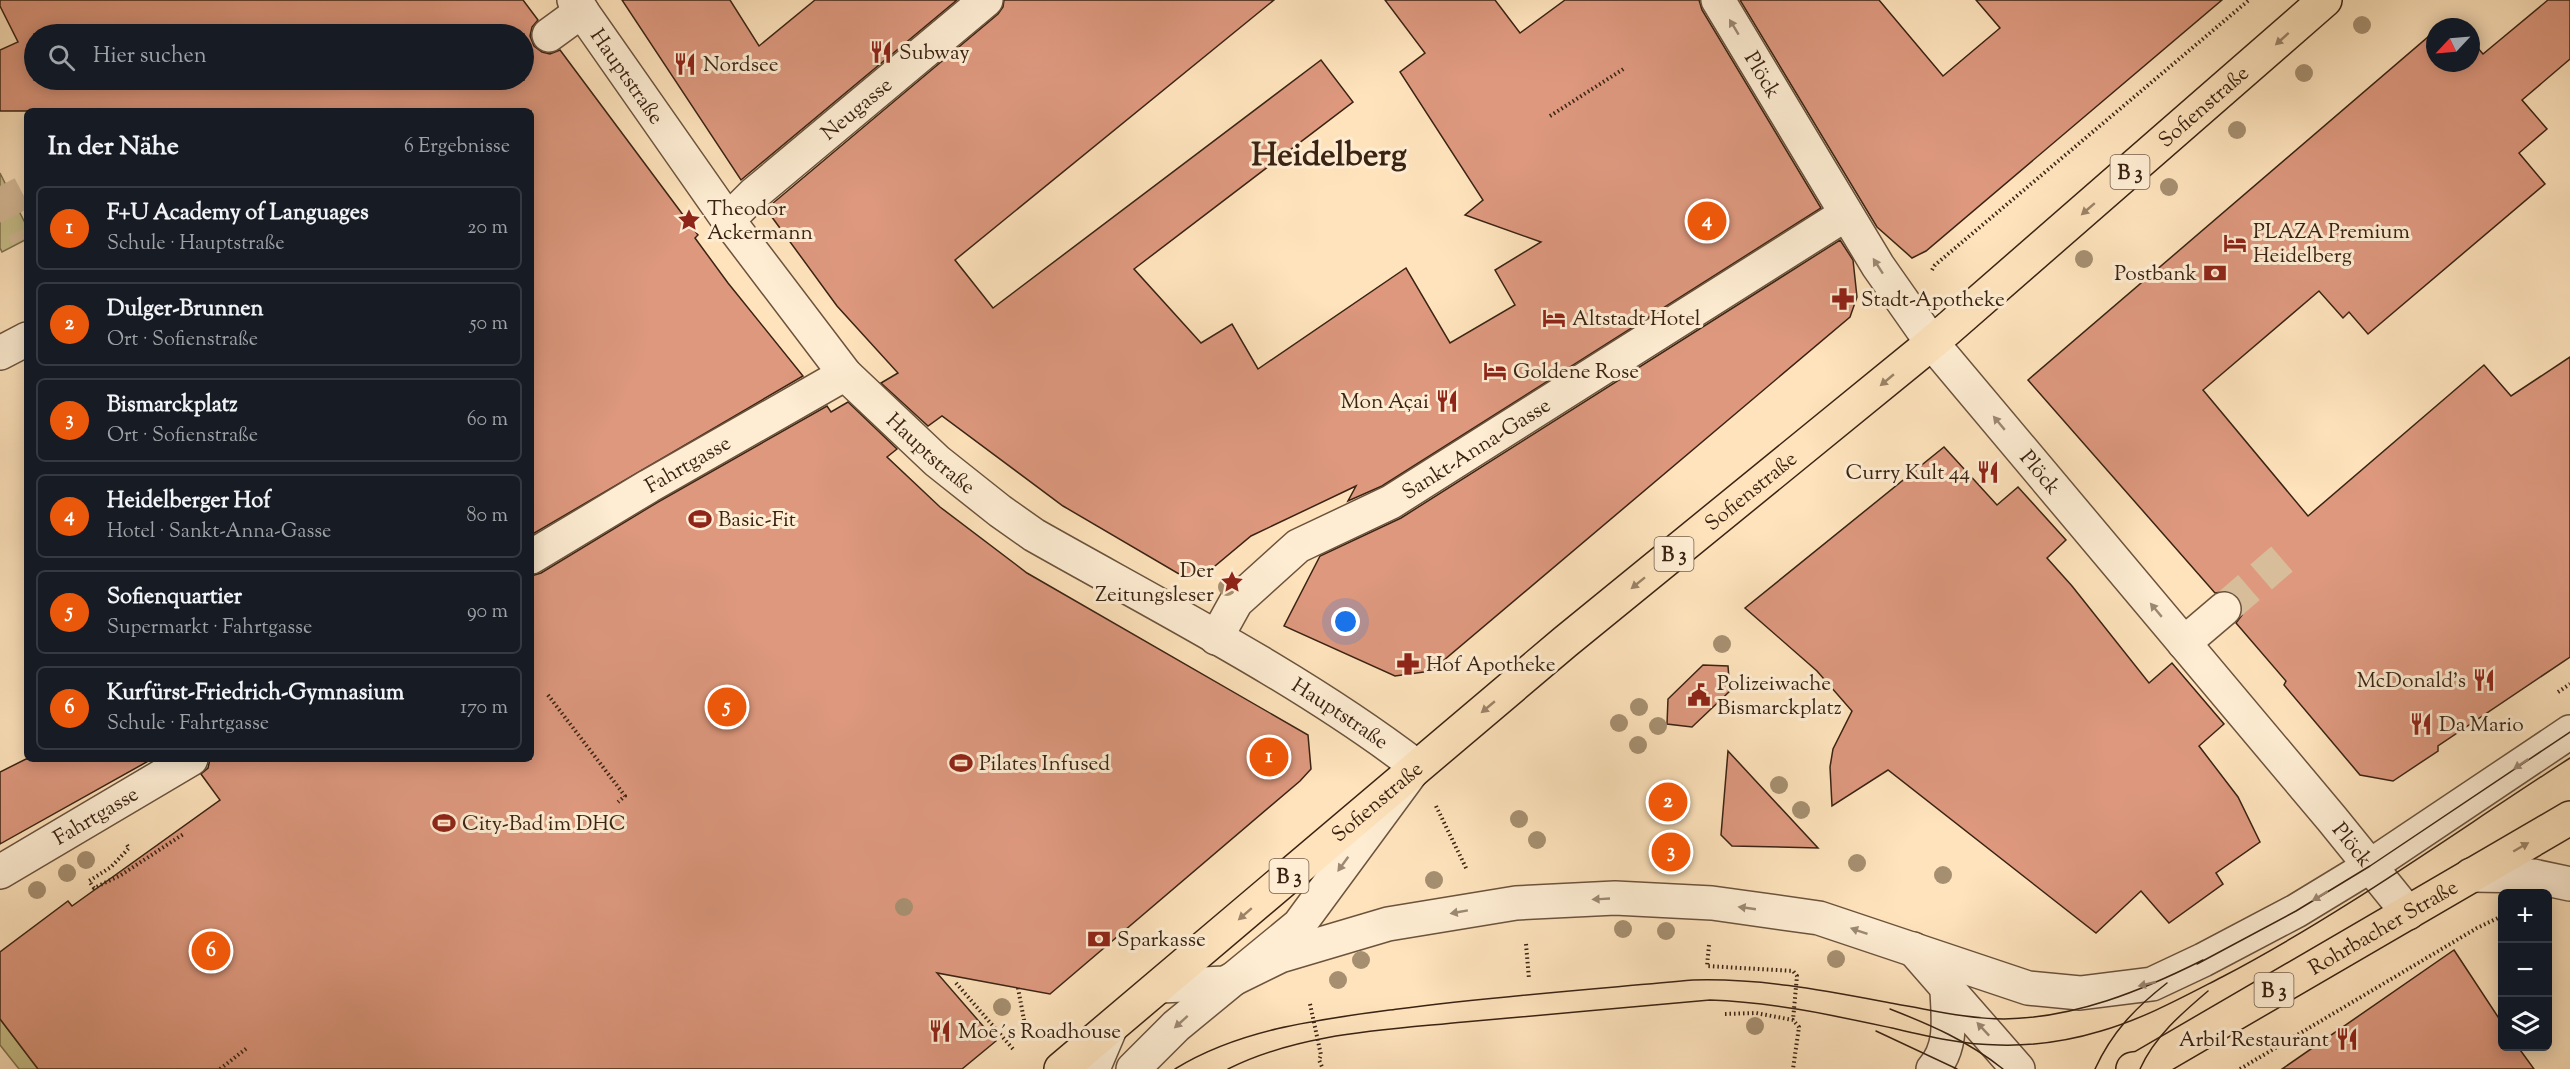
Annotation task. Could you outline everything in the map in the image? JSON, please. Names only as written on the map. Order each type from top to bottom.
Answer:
[{"type":"main road","name":"Sofienstraße","points":[[1061,1069],[1416,766],[1932,343],[2325,0]]},
{"type":"main road","name":"Rohrbacher Straße","points":[[2138,1069],[2570,818]]},
{"type":"street","name":"Neugasse","points":[[728,220],[754,194],[986,0]]},
{"type":"street","name":"Plöck","points":[[1718,0],[1878,266],[1932,343],[2408,913]]},
{"type":"street","name":"Hauptstraße","points":[[587,6],[728,220],[845,374],[937,461],[1034,535],[1216,638],[1364,727],[1416,766]]},
{"type":"street","points":[[549,35],[587,6]]},
{"type":"street","name":"Sankt-Anna-Gasse","points":[[1216,638],[1236,602],[1298,546],[1391,502],[1846,214]]},
{"type":"street","points":[[0,353],[24,341]]},
{"type":"street","name":"Fahrtgasse","points":[[534,555],[649,486],[845,374]]},
{"type":"street","points":[[2189,649],[2224,609]]},
{"type":"street","points":[[1161,986],[1226,983],[1280,956],[1388,924],[1523,902],[1615,898],[1712,903],[1820,918],[2028,988],[2080,993],[2152,984],[2296,911],[2370,866],[2570,732]]},
{"type":"street","name":"Fahrtgasse","points":[[0,872],[185,762]]},
{"type":"street","points":[[1133,1069],[1176,1026],[1299,925],[1416,766]]},
{"type":"street","points":[[2471,875],[2533,876],[2570,885]]},
{"type":"street","points":[[1912,949],[2018,1069]]},
{"type":"street","points":[[1933,1069],[1942,1060],[1948,1038],[1947,990]]},
{"type":"street","points":[[1093,1069],[1110,1029]]},
{"type":"path","points":[[1935,265],[2249,0]]},
{"type":"path","points":[[1550,116],[1625,68]]},
{"type":"path","points":[[548,695],[625,796],[618,801]]},
{"type":"path","points":[[1416,766],[1470,876]]},
{"type":"path","points":[[111,867],[89,881],[94,888],[121,875],[184,833]]},
{"type":"path","points":[[2240,1069],[2477,928],[2498,918]]},
{"type":"path","points":[[1707,966],[1793,972],[1797,976],[1793,1020]]},
{"type":"path","points":[[957,983],[1013,1049]]},
{"type":"path","points":[[1018,988],[1027,1036]]},
{"type":"path","points":[[1310,1004],[1321,1055],[1319,1060],[1323,1069]]},
{"type":"path","points":[[1725,1014],[1756,1013],[1793,1020],[1799,1027],[1793,1069]]},
{"type":"path","points":[[220,1069],[248,1048]]},
{"type":"shaded area","points":[[0,173],[24,221],[24,241],[2,252],[0,248]]},
{"type":"shaded area","points":[[0,1019],[38,1069],[19,1069],[0,1045]]},
{"type":"building","points":[[0,0],[523,0],[538,20],[534,25],[24,24],[24,90],[534,90],[534,46],[550,54],[560,50],[698,235],[695,238],[728,283],[803,376],[534,533],[534,108],[24,108],[24,111],[0,111],[0,50],[18,42],[0,6]]},
{"type":"building","points":[[622,0],[730,0],[759,46],[815,0],[957,0],[741,180]]},
{"type":"building","points":[[1004,0],[1274,0],[955,260],[993,308],[1321,60],[1353,102],[1134,269],[1201,343],[1232,324],[1258,369],[1406,268],[1450,343],[1515,305],[1495,270],[1541,242],[1465,215],[1483,200],[1400,72],[1425,53],[1385,0],[1495,0],[1520,33],[1565,0],[1699,0],[1702,10],[1821,208],[1382,486],[1348,501],[1356,486],[1251,536],[1203,576],[1179,574],[1063,506],[942,416],[928,426],[881,383],[898,373],[837,306],[766,209],[998,14],[1003,7]]},
{"type":"building","points":[[1740,0],[1879,0],[1943,76],[2000,28],[1976,0],[2222,0],[1926,251],[1912,258],[1877,227]]},
{"type":"building","points":[[2548,0],[2570,0],[2570,59],[2522,100],[2547,129],[2519,153],[2545,184],[2368,334],[2349,312],[2343,318],[2319,291],[2203,390],[2308,516],[2484,365],[2511,396],[2570,357],[2570,657],[2438,746],[2438,751],[2393,781],[2360,775],[2284,685],[2286,681],[2236,623],[2242,615],[2239,597],[2230,591],[2215,593],[2028,380],[2426,39],[2426,72],[2480,72],[2480,50],[2483,54]]},
{"type":"building","points":[[1840,240],[1853,260],[1857,297],[1850,317],[1431,671],[1395,676],[1284,626],[1320,556],[1401,518]]},
{"type":"building","points":[[848,402],[897,449],[887,457],[940,507],[1027,573],[1308,735],[1311,769],[1300,781],[1050,994],[937,973],[996,1041],[962,1069],[38,1069],[0,1019],[0,952],[68,901],[72,906],[220,800],[201,774],[208,768],[209,762],[534,762],[534,575],[827,406],[831,412]]},
{"type":"building","points":[[1944,447],[1997,505],[2018,487],[2066,540],[2047,558],[2149,683],[2172,663],[2224,724],[2199,746],[2238,797],[2260,842],[2216,873],[2223,884],[2169,923],[2141,891],[2096,933],[1888,770],[1832,806],[1830,767],[1833,749],[1852,711],[1817,671],[1745,608]]},
{"type":"building","name":"Polizeiwache Bismarckplatz","points":[[1703,665],[1728,666],[1730,691],[1692,727],[1667,724],[1668,699]]},
{"type":"building","points":[[1728,751],[1818,848],[1732,846],[1721,835]]},
{"type":"building","points":[[24,760],[24,762],[147,762],[0,844],[0,772]]},
{"type":"building","points":[[2454,950],[2498,1017],[2498,1051],[2521,1051],[2534,1069],[2282,1069]]},
{"type":"tunnel","points":[[0,186],[24,231]]},
{"type":"tunnel","points":[[2224,609],[2282,559]]},
{"type":"tram line","points":[[2197,964],[2296,911],[2370,866],[2570,732]]},
{"type":"tram line","points":[[1228,1069],[1284,1048],[1343,1035],[1710,1000],[1756,1003],[1801,1010],[1958,1042],[2025,1045],[2076,1038],[2147,1014],[2267,952],[2399,871],[2570,758]]},
{"type":"tram line","points":[[1175,1069],[1227,1044],[1283,1027],[1312,1022],[1472,1000],[1693,980],[1745,981],[1795,986],[1977,1017],[2004,1019],[2030,1017],[2056,1014],[2107,1001],[2203,960]]},
{"type":"tram line","points":[[2095,1069],[2109,1043],[2125,1021],[2167,983]]},
{"type":"tram line","points":[[2140,1069],[2161,1036],[2208,991]]},
{"type":"tram line","points":[[1890,1009],[1949,1034],[2003,1069]]},
{"type":"tram line","points":[[1876,1031],[1957,1069]]},
{"type":"place","name":"Subway","points":[[881,52]]},
{"type":"place","name":"Nordsee","points":[[685,64]]},
{"type":"place","name":"Theodor Ackermann","points":[[689,220]]},
{"type":"place","name":"Heidelberger Hof","points":[[1707,221]]},
{"type":"place","name":"PLAZA Premium Heidelberg","points":[[2235,243]]},
{"type":"place","name":"Postbank","points":[[2215,273]]},
{"type":"place","name":"Stadt-Apotheke","points":[[1843,299]]},
{"type":"place","name":"Altstadt Hotel","points":[[1554,318]]},
{"type":"place","name":"Goldene Rose","points":[[1495,371]]},
{"type":"place","name":"Mon Açai","points":[[1447,401]]},
{"type":"place","name":"Curry Kult 44","points":[[1988,472]]},
{"type":"place","name":"Basic-Fit","points":[[700,519]]},
{"type":"place","name":"Der Zeitungsleser","points":[[1232,582]]},
{"type":"place","name":"Hof Apotheke","points":[[1408,664]]},
{"type":"place","name":"McDonald's","points":[[2484,680]]},
{"type":"place","name":"Polizeiwache Bismarckplatz","points":[[1699,695]]},
{"type":"place","name":"Sofienquartier","points":[[727,707]]},
{"type":"place","name":"Da Mario","points":[[2421,724]]},
{"type":"place","name":"F+U Academy of Languages","points":[[1269,757]]},
{"type":"place","name":"Pilates Infused","points":[[961,763]]},
{"type":"place","name":"Dulger-Brunnen","points":[[1668,802]]},
{"type":"place","name":"City-Bad im DHC","points":[[444,823]]},
{"type":"place","name":"Bismarckplatz","points":[[1671,852]]},
{"type":"place","name":"Sparkasse","points":[[1099,939]]},
{"type":"place","name":"Kurfürst-Friedrich-Gymnasium","points":[[211,951]]},
{"type":"place","name":"Moe´s Roadhouse","points":[[940,1031]]},
{"type":"place","name":"Arbil Restaurant","points":[[2347,1039]]},
{"type":"district","name":"Heidelberg","points":[[1329,153]]}]
